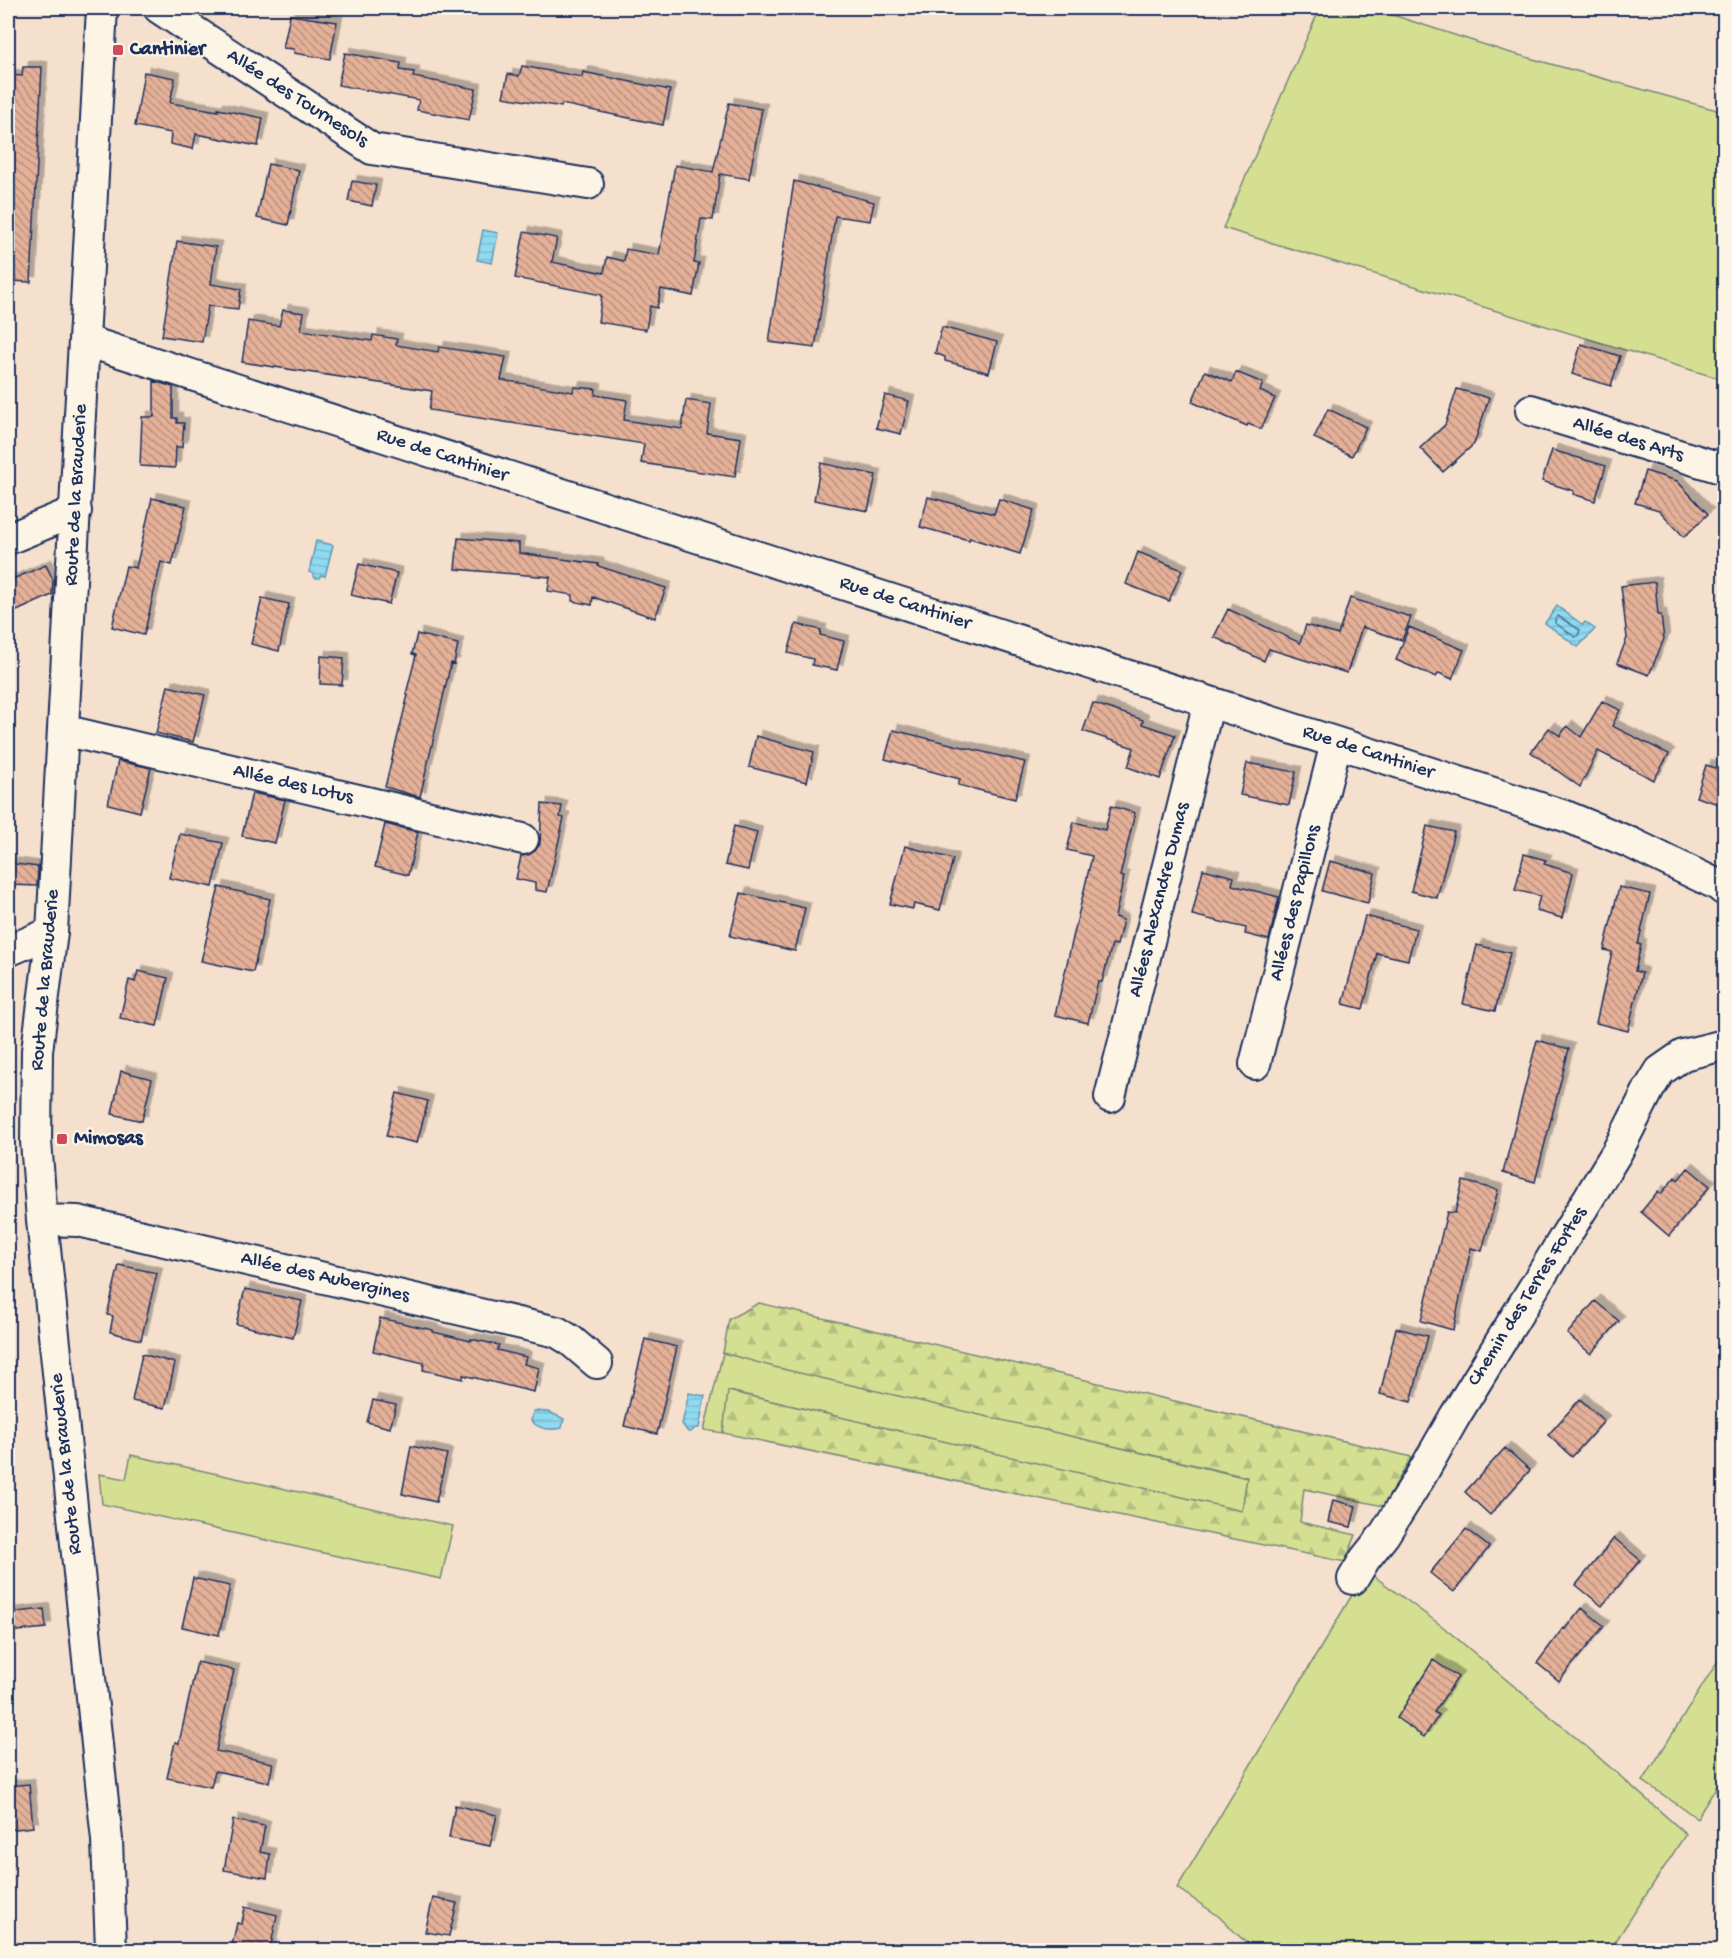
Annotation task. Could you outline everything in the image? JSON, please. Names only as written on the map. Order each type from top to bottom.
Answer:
[{"type":"street","name":"Route de la Brauderie","points":[[102,8],[86,341],[52,932],[37,1051],[36,1141],[42,1220],[107,1840],[111,1950]]},
{"type":"street","name":"Allée des Tournesols","points":[[159,8],[372,149],[588,184]]},
{"type":"street","name":"Rue de Cantinier","points":[[86,341],[1568,817],[1722,886]]},
{"type":"street","name":"Allée des Arts","points":[[1531,410],[1725,469]]},
{"type":"street","points":[[8,539],[76,511]]},
{"type":"street","name":"Allées Alexandre Dumas","points":[[1110,1097],[1209,702]]},
{"type":"street","name":"Allée des Lotus","points":[[63,730],[523,839]]},
{"type":"street","name":"Allées des Papillons","points":[[1255,1064],[1336,743]]},
{"type":"street","points":[[8,951],[52,932]]},
{"type":"street","name":"Chemin des Terres Fortes","points":[[1353,1579],[1419,1479],[1455,1416],[1617,1152],[1660,1071],[1683,1055],[1725,1045]]},
{"type":"street","name":"Allée des Aubergines","points":[[42,1220],[78,1221],[556,1332],[570,1340],[597,1363]]},
{"type":"green space","points":[[1320,8],[1371,8],[1504,51],[1724,112],[1724,380],[1223,228]]},
{"type":"green space","points":[[759,1303],[1412,1457],[1383,1506],[1304,1489],[1300,1522],[1356,1535],[1345,1562],[723,1433],[728,1391],[1242,1511],[1247,1477],[778,1368],[723,1353],[729,1319]]},
{"type":"green space","points":[[723,1353],[1247,1478],[1242,1512],[729,1391],[723,1433],[704,1430]]},
{"type":"green space","points":[[131,1455],[453,1526],[441,1579],[102,1504],[99,1474],[126,1479]]},
{"type":"green space","points":[[1371,1574],[1442,1626],[1587,1747],[1686,1834],[1610,1950],[1254,1950],[1217,1915],[1177,1888],[1364,1575]]},
{"type":"green space","points":[[1724,1651],[1724,1775],[1697,1818],[1643,1781]]},
{"type":"water","points":[[483,230],[498,233],[492,263],[477,260]]},
{"type":"water","points":[[316,541],[333,545],[325,576],[321,575],[319,578],[315,578],[309,572]]},
{"type":"water","points":[[1557,606],[1583,625],[1585,622],[1595,629],[1578,647],[1545,623]]},
{"type":"water","points":[[689,1393],[705,1396],[699,1428],[691,1432],[688,1432],[682,1424]]},
{"type":"water","points":[[533,1411],[549,1412],[564,1419],[562,1428],[541,1428],[531,1421]]},
{"type":"building","points":[[290,15],[337,22],[330,59],[294,53],[294,49],[283,48]]},
{"type":"building","points":[[345,53],[401,63],[400,70],[414,72],[413,77],[476,89],[469,120],[417,110],[419,100],[338,85]]},
{"type":"building","points":[[522,66],[582,77],[583,72],[670,90],[663,125],[562,104],[561,107],[503,97],[508,74],[519,76]]},
{"type":"building","points":[[23,67],[42,67],[31,282],[8,281],[8,75],[22,76]]},
{"type":"building","points":[[144,72],[175,78],[170,103],[263,118],[258,146],[196,134],[193,149],[170,144],[171,133],[135,126]]},
{"type":"building","points":[[729,103],[762,109],[749,179],[720,174],[713,220],[701,219],[694,263],[699,263],[693,296],[661,289],[657,308],[650,306],[646,330],[598,322],[602,295],[515,278],[524,232],[557,238],[552,262],[604,273],[607,257],[624,261],[626,249],[659,255],[675,165],[713,172]]},
{"type":"building","points":[[268,164],[299,170],[288,225],[257,218]]},
{"type":"building","points":[[352,181],[376,185],[372,206],[348,201]]},
{"type":"building","points":[[794,181],[874,202],[870,221],[835,216],[815,348],[769,342]]},
{"type":"building","points":[[177,241],[216,247],[211,284],[241,289],[238,309],[208,306],[202,342],[162,336]]},
{"type":"building","points":[[283,310],[304,313],[301,330],[372,341],[373,335],[397,339],[396,345],[438,352],[439,347],[506,357],[501,380],[573,392],[574,387],[596,389],[595,395],[627,400],[624,420],[682,429],[686,400],[711,404],[707,433],[741,438],[735,477],[641,463],[644,444],[429,410],[432,391],[242,362],[248,321],[279,326]]},
{"type":"building","points":[[942,327],[997,342],[989,373],[945,361],[945,357],[935,353]]},
{"type":"building","points":[[1581,344],[1620,356],[1611,386],[1572,374]]},
{"type":"building","points":[[1205,371],[1232,382],[1236,372],[1263,383],[1260,391],[1275,398],[1261,429],[1248,424],[1247,426],[1192,402]]},
{"type":"building","points":[[154,381],[173,387],[173,418],[177,418],[177,423],[184,423],[182,447],[176,447],[175,468],[140,466],[142,417],[154,417]]},
{"type":"building","points":[[1457,389],[1489,398],[1474,444],[1443,472],[1420,448],[1445,425]]},
{"type":"building","points":[[885,395],[909,401],[901,434],[876,428]]},
{"type":"building","points":[[1328,409],[1366,427],[1352,456],[1314,438]]},
{"type":"building","points":[[1552,450],[1606,466],[1595,501],[1573,494],[1574,491],[1542,481]]},
{"type":"building","points":[[821,463],[876,475],[868,511],[814,500]]},
{"type":"building","points":[[1645,471],[1677,481],[1708,514],[1684,537],[1659,510],[1635,503]]},
{"type":"building","points":[[928,497],[994,514],[999,499],[1034,510],[1020,554],[970,538],[969,540],[920,527]]},
{"type":"building","points":[[152,498],[186,506],[172,565],[161,562],[144,635],[112,627],[126,566],[136,568]]},
{"type":"building","points":[[458,538],[519,543],[519,553],[598,564],[598,566],[666,588],[655,618],[593,597],[592,605],[572,601],[573,595],[548,591],[550,577],[455,569]]},
{"type":"building","points":[[1138,552],[1182,570],[1169,601],[1126,584]]},
{"type":"building","points":[[359,564],[397,573],[389,604],[351,595]]},
{"type":"building","points":[[46,565],[53,580],[52,595],[8,615],[8,581]]},
{"type":"building","points":[[1655,582],[1658,615],[1661,615],[1664,639],[1649,675],[1617,663],[1627,638],[1621,586]]},
{"type":"building","points":[[262,598],[289,604],[279,651],[251,644]]},
{"type":"building","points":[[1350,598],[1411,617],[1402,640],[1362,627],[1347,673],[1269,649],[1264,661],[1214,637],[1228,609],[1300,643],[1306,625],[1338,635]]},
{"type":"building","points":[[796,624],[821,630],[820,635],[844,641],[837,670],[812,665],[813,659],[788,653]]},
{"type":"building","points":[[1409,627],[1464,650],[1452,679],[1439,673],[1436,677],[1396,660]]},
{"type":"building","points":[[417,634],[458,644],[454,664],[451,663],[420,797],[385,787],[408,695],[406,694],[416,655],[412,654]]},
{"type":"building","points":[[321,656],[344,658],[342,685],[320,684]]},
{"type":"building","points":[[168,686],[205,695],[193,742],[156,733]]},
{"type":"building","points":[[1602,701],[1620,710],[1612,726],[1669,754],[1654,780],[1598,751],[1580,787],[1531,752],[1549,728],[1560,736],[1567,726],[1581,737]]},
{"type":"building","points":[[1093,703],[1143,720],[1142,724],[1175,735],[1160,779],[1128,767],[1134,748],[1083,731]]},
{"type":"building","points":[[893,730],[1025,762],[1015,799],[958,785],[960,779],[885,759]]},
{"type":"building","points":[[756,736],[814,752],[807,782],[749,767]]},
{"type":"building","points":[[118,761],[151,768],[140,812],[108,804]]},
{"type":"building","points":[[1247,763],[1296,772],[1289,805],[1240,795]]},
{"type":"building","points":[[1706,765],[1725,771],[1725,806],[1696,797]]},
{"type":"building","points":[[252,793],[285,800],[275,843],[242,836]]},
{"type":"building","points":[[542,804],[562,806],[560,817],[564,818],[547,892],[535,890],[535,883],[516,879],[521,856],[535,851],[540,844]]},
{"type":"building","points":[[1111,806],[1135,813],[1120,876],[1124,877],[1115,917],[1123,920],[1117,945],[1112,944],[1102,982],[1098,982],[1088,1023],[1055,1015],[1092,856],[1067,850],[1074,822],[1105,830]]},
{"type":"building","points":[[385,824],[418,832],[408,875],[375,867]]},
{"type":"building","points":[[734,826],[757,832],[748,870],[725,865]]},
{"type":"building","points":[[1427,826],[1454,832],[1437,898],[1411,891]]},
{"type":"building","points":[[180,834],[223,843],[213,887],[169,878]]},
{"type":"building","points":[[905,846],[953,859],[940,910],[914,904],[913,909],[890,904]]},
{"type":"building","points":[[1524,854],[1546,860],[1544,864],[1573,873],[1562,918],[1536,911],[1540,896],[1515,890]]},
{"type":"building","points":[[1330,861],[1375,873],[1368,903],[1322,891]]},
{"type":"building","points":[[8,863],[38,867],[37,886],[8,885]]},
{"type":"building","points":[[1203,869],[1234,877],[1232,885],[1279,897],[1269,940],[1245,934],[1246,928],[1192,915]]},
{"type":"building","points":[[219,887],[270,899],[253,972],[201,961]]},
{"type":"building","points":[[1619,887],[1650,894],[1638,944],[1641,945],[1635,971],[1642,973],[1628,1031],[1596,1023],[1612,952],[1604,950]]},
{"type":"building","points":[[741,893],[805,908],[795,951],[730,936]]},
{"type":"building","points":[[1365,916],[1416,929],[1408,960],[1377,953],[1363,1009],[1343,1004]]},
{"type":"building","points":[[1477,945],[1510,953],[1495,1011],[1463,1004]]},
{"type":"building","points":[[138,971],[168,978],[157,1026],[120,1018],[129,980],[135,982]]},
{"type":"building","points":[[1537,1040],[1569,1049],[1535,1182],[1503,1173]]},
{"type":"building","points":[[121,1071],[152,1079],[142,1121],[112,1114]]},
{"type":"building","points":[[397,1093],[428,1101],[417,1143],[386,1136]]},
{"type":"building","points":[[1688,1168],[1710,1186],[1669,1236],[1641,1212],[1658,1191],[1661,1194],[1675,1177],[1678,1180]]},
{"type":"building","points":[[1463,1181],[1498,1190],[1482,1251],[1471,1248],[1453,1330],[1421,1321],[1447,1212],[1455,1213]]},
{"type":"building","points":[[119,1265],[157,1273],[141,1340],[110,1332],[113,1316],[107,1315]]},
{"type":"building","points":[[245,1289],[302,1301],[293,1338],[236,1324]]},
{"type":"building","points":[[1595,1301],[1619,1321],[1591,1354],[1567,1334]]},
{"type":"building","points":[[380,1318],[471,1341],[471,1339],[499,1345],[497,1350],[526,1357],[524,1364],[539,1368],[534,1392],[463,1375],[463,1379],[423,1370],[424,1363],[373,1351]]},
{"type":"building","points":[[1396,1328],[1428,1336],[1411,1402],[1380,1394]]},
{"type":"building","points":[[645,1339],[677,1347],[657,1434],[624,1426]]},
{"type":"building","points":[[142,1354],[175,1363],[165,1408],[132,1401]]},
{"type":"building","points":[[1580,1399],[1604,1421],[1572,1457],[1548,1435]]},
{"type":"building","points":[[373,1400],[396,1405],[390,1428],[367,1422]]},
{"type":"building","points":[[411,1446],[447,1454],[436,1502],[402,1494]]},
{"type":"building","points":[[1505,1448],[1530,1470],[1490,1515],[1465,1492]]},
{"type":"building","points":[[1333,1500],[1356,1506],[1351,1527],[1328,1522]]},
{"type":"building","points":[[1466,1529],[1489,1547],[1454,1592],[1430,1573]]},
{"type":"building","points":[[1614,1538],[1640,1560],[1602,1606],[1576,1585]]},
{"type":"building","points":[[193,1578],[230,1586],[219,1635],[182,1627]]},
{"type":"building","points":[[1582,1608],[1604,1626],[1559,1681],[1537,1663],[1563,1628],[1565,1629]]},
{"type":"building","points":[[44,1609],[46,1628],[8,1632],[8,1613]]},
{"type":"building","points":[[1433,1660],[1458,1677],[1434,1712],[1439,1715],[1424,1737],[1397,1718]]},
{"type":"building","points":[[197,1662],[234,1670],[216,1751],[273,1763],[269,1782],[215,1771],[211,1787],[167,1778],[175,1742],[179,1743]]},
{"type":"building","points":[[29,1784],[33,1827],[8,1830],[8,1786]]},
{"type":"building","points":[[455,1805],[497,1815],[490,1846],[449,1838]]},
{"type":"building","points":[[233,1820],[265,1826],[260,1852],[270,1854],[267,1878],[224,1870]]},
{"type":"building","points":[[433,1898],[457,1903],[449,1936],[425,1932]]},
{"type":"building","points":[[245,1907],[277,1915],[270,1950],[231,1950],[237,1923],[242,1924]]},
{"type":"place","name":"Cantinier","points":[[118,50]]},
{"type":"place","name":"Mimosas","points":[[62,1139]]}]
